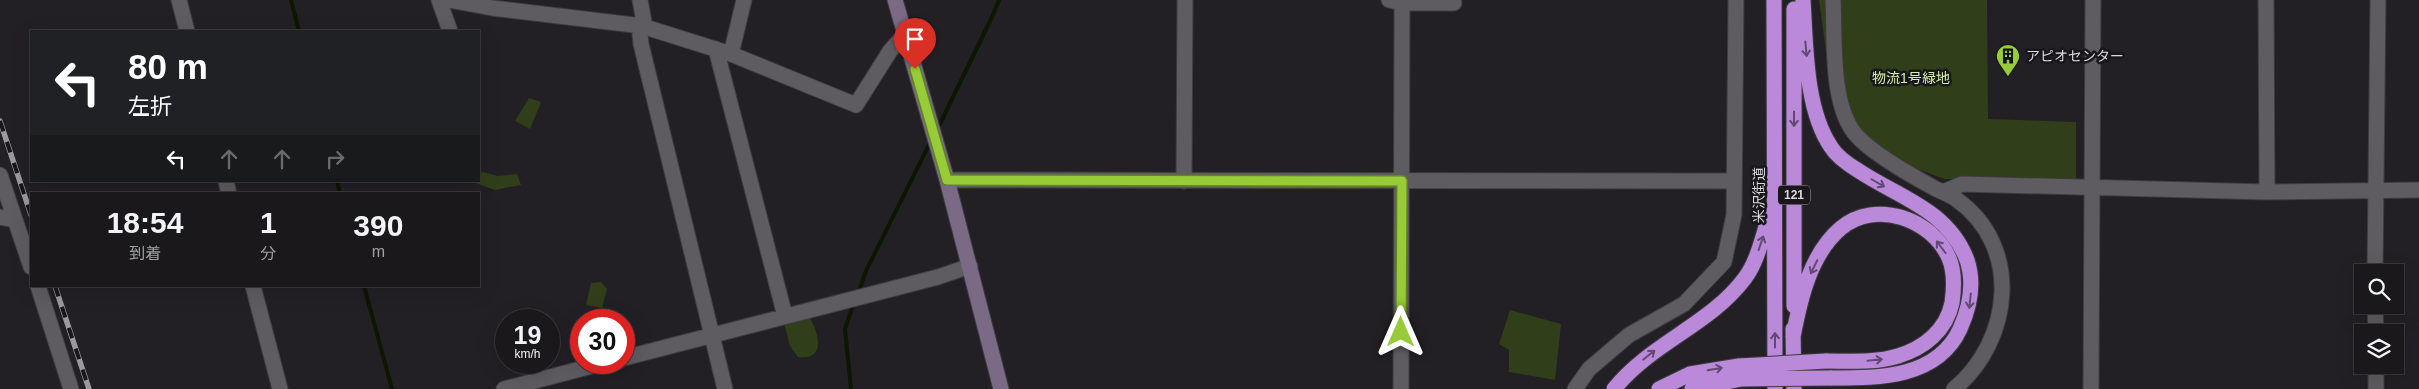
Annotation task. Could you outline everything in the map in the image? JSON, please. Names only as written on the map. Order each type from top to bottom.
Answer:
[{"type":"highway","name":"米沢街道","points":[[1774,0],[1775,389]]},
{"type":"highway","name":"121","points":[[1794,0],[1794,389]]},
{"type":"highway","points":[[1692,389],[1740,372],[1830,378],[1892,375],[1914,370],[1930,362],[1946,350],[1958,334],[1969,310],[1971,290],[1969,267],[1964,253],[1949,228],[1924,207],[1878,184],[1848,164],[1832,149],[1822,132],[1814,109],[1806,51],[1803,0]]},
{"type":"highway","points":[[1614,389],[1628,372],[1659,346],[1721,305],[1746,277],[1761,246],[1775,197]]},
{"type":"highway","points":[[1659,389],[1690,374],[1740,372],[1826,361],[1866,361],[1897,356],[1917,348],[1942,327],[1950,312],[1954,278],[1950,259],[1942,246],[1922,225],[1892,215],[1873,215],[1854,220],[1841,228],[1815,263],[1801,297],[1794,337]]},
{"type":"street","points":[[179,0],[187,30]]},
{"type":"street","points":[[439,0],[450,30]]},
{"type":"street","points":[[448,0],[495,4],[642,26],[732,54],[856,105],[890,51],[905,34]]},
{"type":"street","points":[[640,0],[644,22],[641,44],[711,337],[726,389]]},
{"type":"street","points":[[732,54],[744,0]]},
{"type":"street","points":[[895,0],[947,180],[1001,389]]},
{"type":"street","points":[[1184,181],[1185,0]]},
{"type":"street","points":[[1575,389],[1589,369],[1629,335],[1684,304],[1724,262],[1734,215],[1736,0]]},
{"type":"street","points":[[1833,0],[1837,88],[1847,117],[1857,136],[1904,169],[1957,200],[1974,215],[1989,238],[2000,265],[2003,292],[1999,317],[1981,359],[1968,378],[1954,389]]},
{"type":"street","points":[[2091,389],[2093,0]]},
{"type":"street","points":[[2266,0],[2267,192]]},
{"type":"street","points":[[2375,264],[2374,190],[2378,0]]},
{"type":"street","points":[[1401,389],[1402,181],[1406,1],[1454,3]]},
{"type":"street","points":[[716,49],[785,316]]},
{"type":"street","points":[[0,176],[30,264]]},
{"type":"street","points":[[947,180],[1734,181]]},
{"type":"street","points":[[1942,192],[1962,184],[2267,192],[2419,190]]},
{"type":"street","points":[[0,217],[15,220]]},
{"type":"street","points":[[635,355],[711,337],[970,266]]},
{"type":"street","points":[[38,287],[71,389]]},
{"type":"street","points":[[253,287],[280,389]]},
{"type":"street","points":[[504,389],[570,372]]},
{"type":"street","points":[[2376,374],[2376,389]]},
{"type":"green space","name":"物流1号緑地","points":[[1819,0],[1987,0],[1988,119],[2076,122],[2076,181],[1944,179],[1868,150],[1830,81]]},
{"type":"green space","points":[[529,98],[541,102],[530,129],[515,121]]},
{"type":"green space","points":[[480,171],[498,176],[517,174],[521,185],[495,190],[473,182],[480,182]]},
{"type":"green space","points":[[601,282],[607,289],[602,308],[586,305],[591,283]]},
{"type":"green space","points":[[1510,310],[1561,324],[1555,380],[1509,372],[1509,350],[1499,344]]},
{"type":"green space","points":[[809,317],[818,337],[817,350],[813,355],[798,357],[790,346],[784,323]]},
{"type":"waterway","points":[[291,0],[299,30]]},
{"type":"waterway","points":[[937,130],[999,0]]},
{"type":"waterway","points":[[858,294],[866,271],[931,141]]},
{"type":"waterway","points":[[337,182],[340,192]]},
{"type":"waterway","points":[[364,287],[392,389]]},
{"type":"waterway","points":[[851,389],[845,329],[854,303]]},
{"type":"railway","points":[[0,121],[30,212]]},
{"type":"railway","points":[[55,287],[89,389]]},
{"type":"place","name":"アピオセンター","points":[[2008,77]]},
{"type":"route","points":[[915,69],[947,180],[1402,181],[1401,332]]}]
